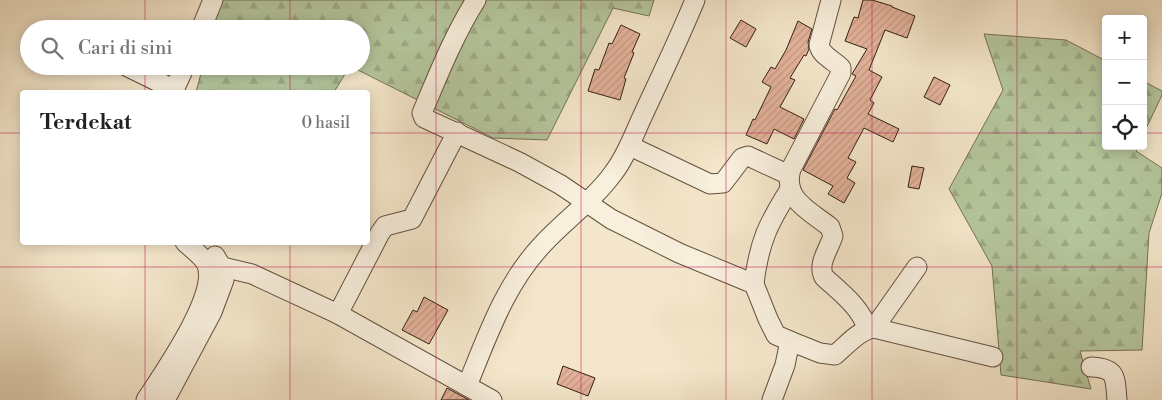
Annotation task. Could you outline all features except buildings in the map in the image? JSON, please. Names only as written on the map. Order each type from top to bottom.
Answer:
[{"type":"street","points":[[192,20],[200,0]]},
{"type":"street","points":[[205,20],[213,0]]},
{"type":"street","points":[[476,0],[437,76],[422,113],[424,118],[519,162],[561,185],[612,219],[679,252],[754,284]]},
{"type":"street","points":[[467,386],[494,319],[522,270],[542,245],[587,203],[614,173],[630,146],[678,43],[695,0]]},
{"type":"street","points":[[831,0],[819,45],[824,54],[841,68],[841,73],[770,221],[761,243],[754,284],[776,334],[820,353],[835,355],[871,328],[917,267]]},
{"type":"street","points":[[142,75],[168,90]]},
{"type":"street","points":[[168,90],[170,75]]},
{"type":"street","points":[[168,90],[179,75]]},
{"type":"street","points":[[338,314],[385,226],[412,219],[457,132]]},
{"type":"street","points":[[630,146],[710,184],[722,183],[742,158],[748,156],[789,182],[797,202],[830,227],[833,236],[822,262],[821,270],[824,277],[871,328],[993,357]]},
{"type":"street","points":[[146,400],[212,312],[224,280],[214,264],[189,245]]},
{"type":"street","points":[[206,245],[212,251],[214,264]]},
{"type":"street","points":[[214,264],[252,274],[338,314],[492,400]]},
{"type":"street","points":[[165,400],[190,339]]},
{"type":"street","points":[[772,400],[785,365],[790,341]]},
{"type":"street","points":[[1091,367],[1104,367],[1110,371],[1113,375],[1117,400]]},
{"type":"green space","points":[[219,0],[654,0],[649,16],[613,8],[547,140],[493,138],[368,75],[370,75],[370,20],[214,20]]},
{"type":"green space","points":[[984,34],[1066,40],[1102,59],[1102,150],[1136,150],[1162,168],[1162,193],[1149,233],[1142,350],[1080,351],[1091,389],[1001,375],[992,266],[949,189],[1003,90]]},
{"type":"green space","points":[[201,75],[344,75],[335,90],[197,90]]},
{"type":"green space","points":[[1147,83],[1162,91],[1162,95],[1147,127]]}]
